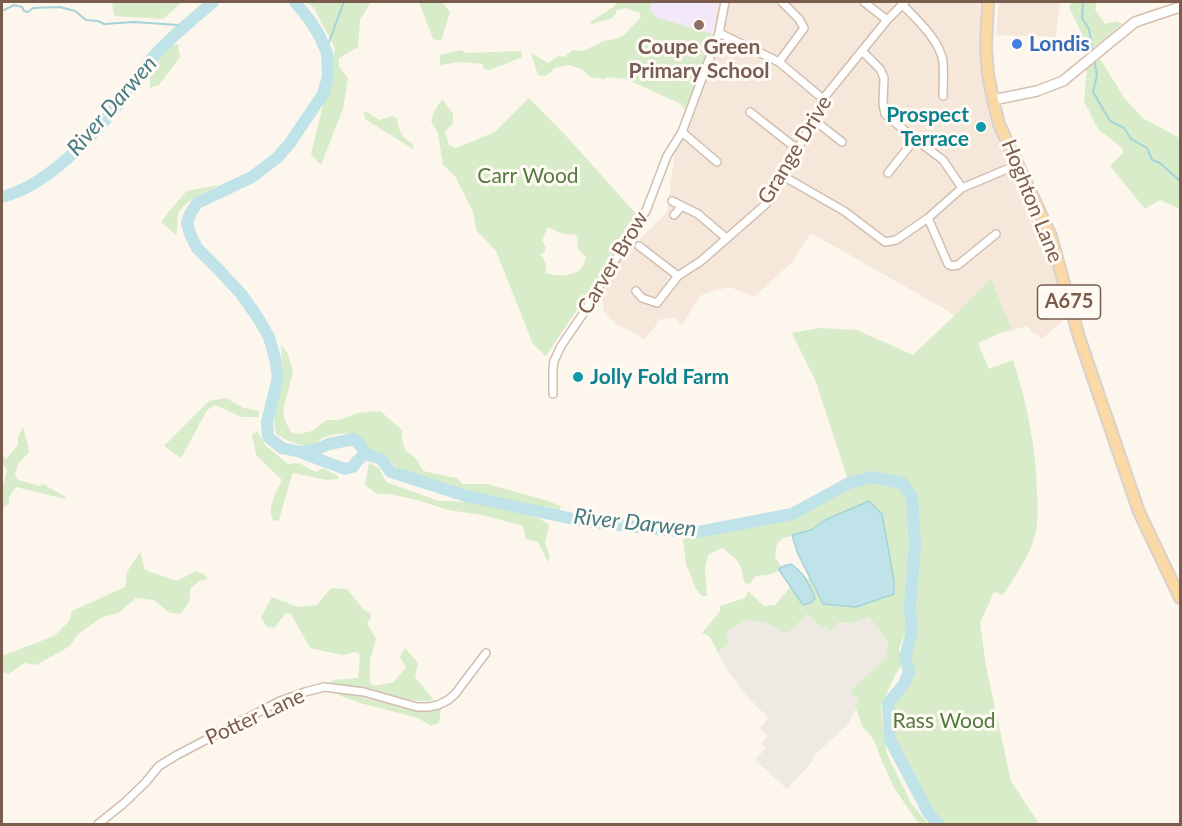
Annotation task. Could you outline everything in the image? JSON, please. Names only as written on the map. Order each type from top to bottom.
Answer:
[{"type":"main road","name":"Hoghton Lane","points":[[988,2],[986,48],[988,74],[999,124],[1051,236],[1079,338],[1139,512],[1180,598]]},
{"type":"street","name":"Carver Brow","points":[[552,394],[554,361],[561,346],[585,311],[646,210],[667,156],[682,132],[719,33],[724,2]]},
{"type":"street","points":[[779,62],[804,28],[799,19],[782,2]]},
{"type":"street","points":[[864,2],[887,20]]},
{"type":"street","points":[[903,3],[937,46],[943,61],[944,96]]},
{"type":"street","name":"Grange Drive","points":[[636,291],[642,298],[657,303],[678,276],[701,261],[766,204],[814,120],[823,99],[903,3]]},
{"type":"street","points":[[993,100],[1037,91],[1063,81],[1135,22],[1180,7]]},
{"type":"street","points":[[719,33],[779,62],[823,99]]},
{"type":"street","points":[[862,51],[880,69],[884,78],[885,114],[943,160],[962,188]]},
{"type":"street","points":[[750,112],[797,149]]},
{"type":"street","points":[[814,120],[842,142]]},
{"type":"street","points":[[682,132],[717,162]]},
{"type":"street","points":[[888,173],[915,139]]},
{"type":"street","points":[[783,176],[844,211],[885,242],[896,240],[928,218],[962,188],[1018,164]]},
{"type":"street","points":[[672,201],[698,214],[726,238]]},
{"type":"street","points":[[674,215],[682,206]]},
{"type":"street","points":[[928,218],[948,264],[952,266],[958,265],[996,234]]},
{"type":"street","points":[[639,246],[678,276]]},
{"type":"street","name":"Potter Lane","points":[[98,825],[145,783],[159,766],[280,700],[324,687],[364,692],[417,707],[438,705],[455,694],[486,653]]},
{"type":"shaded area","name":"Coupe Green Primary School","points":[[652,2],[718,2],[712,34],[656,17],[649,10]]},
{"type":"shaded area","points":[[718,2],[980,2],[981,51],[987,99],[1008,156],[1041,224],[1067,317],[1042,339],[1028,326],[1012,330],[991,278],[955,315],[811,233],[793,261],[754,297],[730,287],[712,291],[700,296],[682,325],[674,317],[658,320],[644,339],[615,323],[604,312],[602,297],[604,286],[632,239],[637,242],[667,212],[675,150],[699,81]]},
{"type":"shaded area","points":[[999,2],[1060,2],[1056,37],[996,35]]},
{"type":"shaded area","points":[[807,614],[820,628],[824,626],[830,632],[839,622],[845,624],[858,621],[869,615],[888,643],[888,652],[886,657],[852,690],[852,696],[857,695],[859,702],[854,703],[856,710],[848,724],[814,756],[812,762],[787,789],[755,760],[766,748],[761,744],[768,736],[760,728],[768,718],[744,693],[718,653],[730,642],[724,634],[738,623],[755,619],[789,631]]},
{"type":"green space","points":[[112,2],[182,2],[163,19],[114,16]]},
{"type":"green space","points":[[306,2],[371,2],[360,20],[358,47],[339,58],[339,67],[348,78],[343,109],[321,165],[311,154],[335,48],[314,8]]},
{"type":"green space","points":[[419,2],[442,2],[450,12],[441,41],[433,39]]},
{"type":"green space","points":[[618,2],[652,2],[650,10],[656,17],[712,34],[688,112],[679,103],[626,79],[590,77],[582,69],[569,65],[555,68],[546,76],[538,75],[531,53],[548,63],[558,56],[564,57],[573,50],[583,51],[624,35],[641,17],[640,13],[626,8],[617,10],[614,17],[593,24],[589,23]]},
{"type":"green space","points":[[1072,2],[1097,2],[1095,9],[1105,24],[1118,21],[1122,24],[1097,45],[1082,52],[1082,34],[1069,7]]},
{"type":"green space","points":[[178,44],[180,57],[159,85],[150,88],[150,73],[168,47]]},
{"type":"green space","points":[[462,50],[466,53],[521,51],[522,57],[490,70],[484,69],[482,64],[460,62],[440,65],[440,55]]},
{"type":"green space","points":[[1100,59],[1125,99],[1144,119],[1180,138],[1180,209],[1160,200],[1145,209],[1110,166],[1123,153],[1122,148],[1098,129],[1084,101],[1087,68]]},
{"type":"green space","name":"Carr Wood","points":[[529,98],[637,215],[546,356],[533,344],[496,251],[476,230],[473,212],[455,176],[443,165],[438,133],[431,121],[442,99],[453,114],[453,123],[445,132],[449,145],[456,148],[495,132]],"holes":[[[548,227],[563,234],[574,234],[578,238],[577,248],[586,257],[577,272],[565,275],[546,273],[546,263],[540,254],[544,253],[546,247],[542,241]]]},
{"type":"green space","points":[[364,112],[379,120],[393,116],[397,119],[402,134],[413,144],[413,149],[365,119]]},
{"type":"green space","points":[[219,185],[195,197],[180,210],[176,235],[161,222],[187,191]]},
{"type":"green space","name":"Rass Wood","points":[[991,278],[1012,330],[978,343],[989,369],[1013,360],[1023,392],[1033,442],[1038,513],[1037,527],[1025,559],[1003,595],[994,592],[980,623],[986,666],[1011,781],[1039,824],[943,824],[933,811],[893,739],[890,704],[905,687],[911,672],[908,657],[914,632],[912,607],[917,545],[915,497],[903,481],[871,474],[848,480],[816,382],[792,333],[819,328],[857,330],[913,355]]},
{"type":"green space","points":[[281,345],[288,354],[293,372],[283,410],[285,421],[291,432],[299,434],[312,431],[327,420],[340,420],[357,413],[380,411],[402,430],[405,448],[424,471],[457,478],[463,484],[487,484],[548,501],[561,506],[559,512],[545,506],[543,509],[457,489],[407,473],[381,454],[368,450],[359,436],[333,435],[307,445],[292,442],[276,434],[274,423],[283,372]]},
{"type":"green space","points":[[226,398],[244,408],[259,411],[259,417],[242,417],[215,405],[207,410],[181,458],[164,446],[209,401]]},
{"type":"green space","points":[[23,427],[29,452],[18,464],[15,474],[18,480],[40,486],[43,484],[66,497],[65,499],[16,487],[9,497],[9,503],[2,509],[2,489],[7,470],[2,465],[2,455],[6,459],[18,445],[18,436]]},
{"type":"green space","points":[[257,431],[265,445],[288,464],[299,463],[316,472],[323,468],[338,476],[338,479],[327,480],[293,473],[279,520],[273,521],[272,505],[282,480],[256,455],[252,435]]},
{"type":"green space","points":[[369,463],[379,468],[386,482],[439,501],[474,502],[539,518],[549,525],[545,542],[550,557],[548,562],[538,542],[526,539],[523,526],[482,515],[448,510],[417,500],[377,494],[365,485]]},
{"type":"green space","points":[[873,480],[899,486],[910,498],[912,545],[906,632],[899,648],[902,665],[881,706],[887,754],[911,803],[928,824],[919,824],[894,788],[877,746],[863,728],[854,703],[859,702],[857,695],[852,696],[852,690],[886,657],[888,643],[869,616],[851,623],[839,622],[830,632],[824,626],[821,628],[807,614],[789,632],[783,633],[766,623],[748,621],[735,626],[725,634],[730,642],[718,653],[710,638],[702,633],[720,611],[720,606],[745,598],[748,591],[764,606],[775,605],[791,586],[803,605],[815,598],[807,579],[810,578],[823,604],[825,520],[811,530],[783,538],[777,544],[775,556],[781,567],[772,574],[754,577],[751,583],[746,584],[739,563],[722,548],[708,555],[705,570],[707,596],[702,596],[696,589],[686,564],[683,539],[796,517],[850,485]]},
{"type":"green space","points":[[140,552],[145,570],[177,581],[196,571],[208,579],[199,581],[190,589],[190,600],[181,614],[170,613],[154,600],[136,598],[118,613],[102,617],[78,634],[70,646],[36,665],[24,663],[9,674],[2,672],[2,656],[54,636],[69,621],[72,611],[125,587],[127,572]]},
{"type":"green space","points":[[331,588],[347,589],[364,610],[370,613],[371,618],[367,623],[376,639],[370,660],[370,683],[374,686],[394,682],[406,667],[400,657],[405,648],[418,663],[415,677],[433,699],[415,701],[330,683],[333,680],[358,678],[360,655],[356,652],[342,655],[310,648],[291,614],[286,613],[274,628],[266,626],[261,617],[272,597],[298,607],[317,605]]},
{"type":"green space","points":[[339,692],[423,711],[441,709],[439,723],[431,726],[418,718],[338,695]]},
{"type":"water","points":[[869,501],[882,514],[894,581],[894,594],[856,607],[823,604],[798,554],[792,535],[811,530],[825,520]]},
{"type":"water","points":[[791,564],[800,571],[808,583],[815,598],[812,602],[803,605],[779,570]]},
{"type":"waterway","name":"River Darwen","points":[[2,197],[35,183],[67,159],[108,117],[159,51],[213,2]]},
{"type":"waterway","name":"River Darwen","points":[[295,2],[309,19],[327,53],[328,77],[323,94],[278,157],[252,177],[197,203],[187,223],[197,248],[242,295],[269,337],[278,377],[267,422],[268,437],[282,448],[301,452],[354,439],[365,454],[381,459],[391,472],[466,496],[583,521],[693,533],[792,514],[849,483],[872,477],[902,483],[912,497],[915,545],[910,607],[912,632],[905,657],[909,672],[904,684],[888,703],[890,740],[929,814],[938,824]]},
{"type":"waterway","points":[[326,50],[344,2]]},
{"type":"waterway","points":[[1083,2],[1082,18],[1089,29],[1093,53]]},
{"type":"waterway","points":[[2,11],[14,5],[28,12],[33,8],[60,7],[75,11],[86,20],[104,24],[134,22],[178,25]]},
{"type":"waterway","points":[[1094,59],[1097,75],[1093,92],[1110,121],[1124,128],[1131,139],[1147,148],[1152,160],[1160,163],[1180,181]]},
{"type":"waterway","name":"River Darwen","points":[[302,453],[345,469],[353,467],[365,454]]},
{"type":"place","name":"Coupe Green Primary School","points":[[699,25]]},
{"type":"place","name":"Londis","points":[[1017,44]]},
{"type":"place","name":"Prospect Terrace","points":[[981,127]]},
{"type":"place","name":"Jolly Fold Farm","points":[[578,377]]}]
